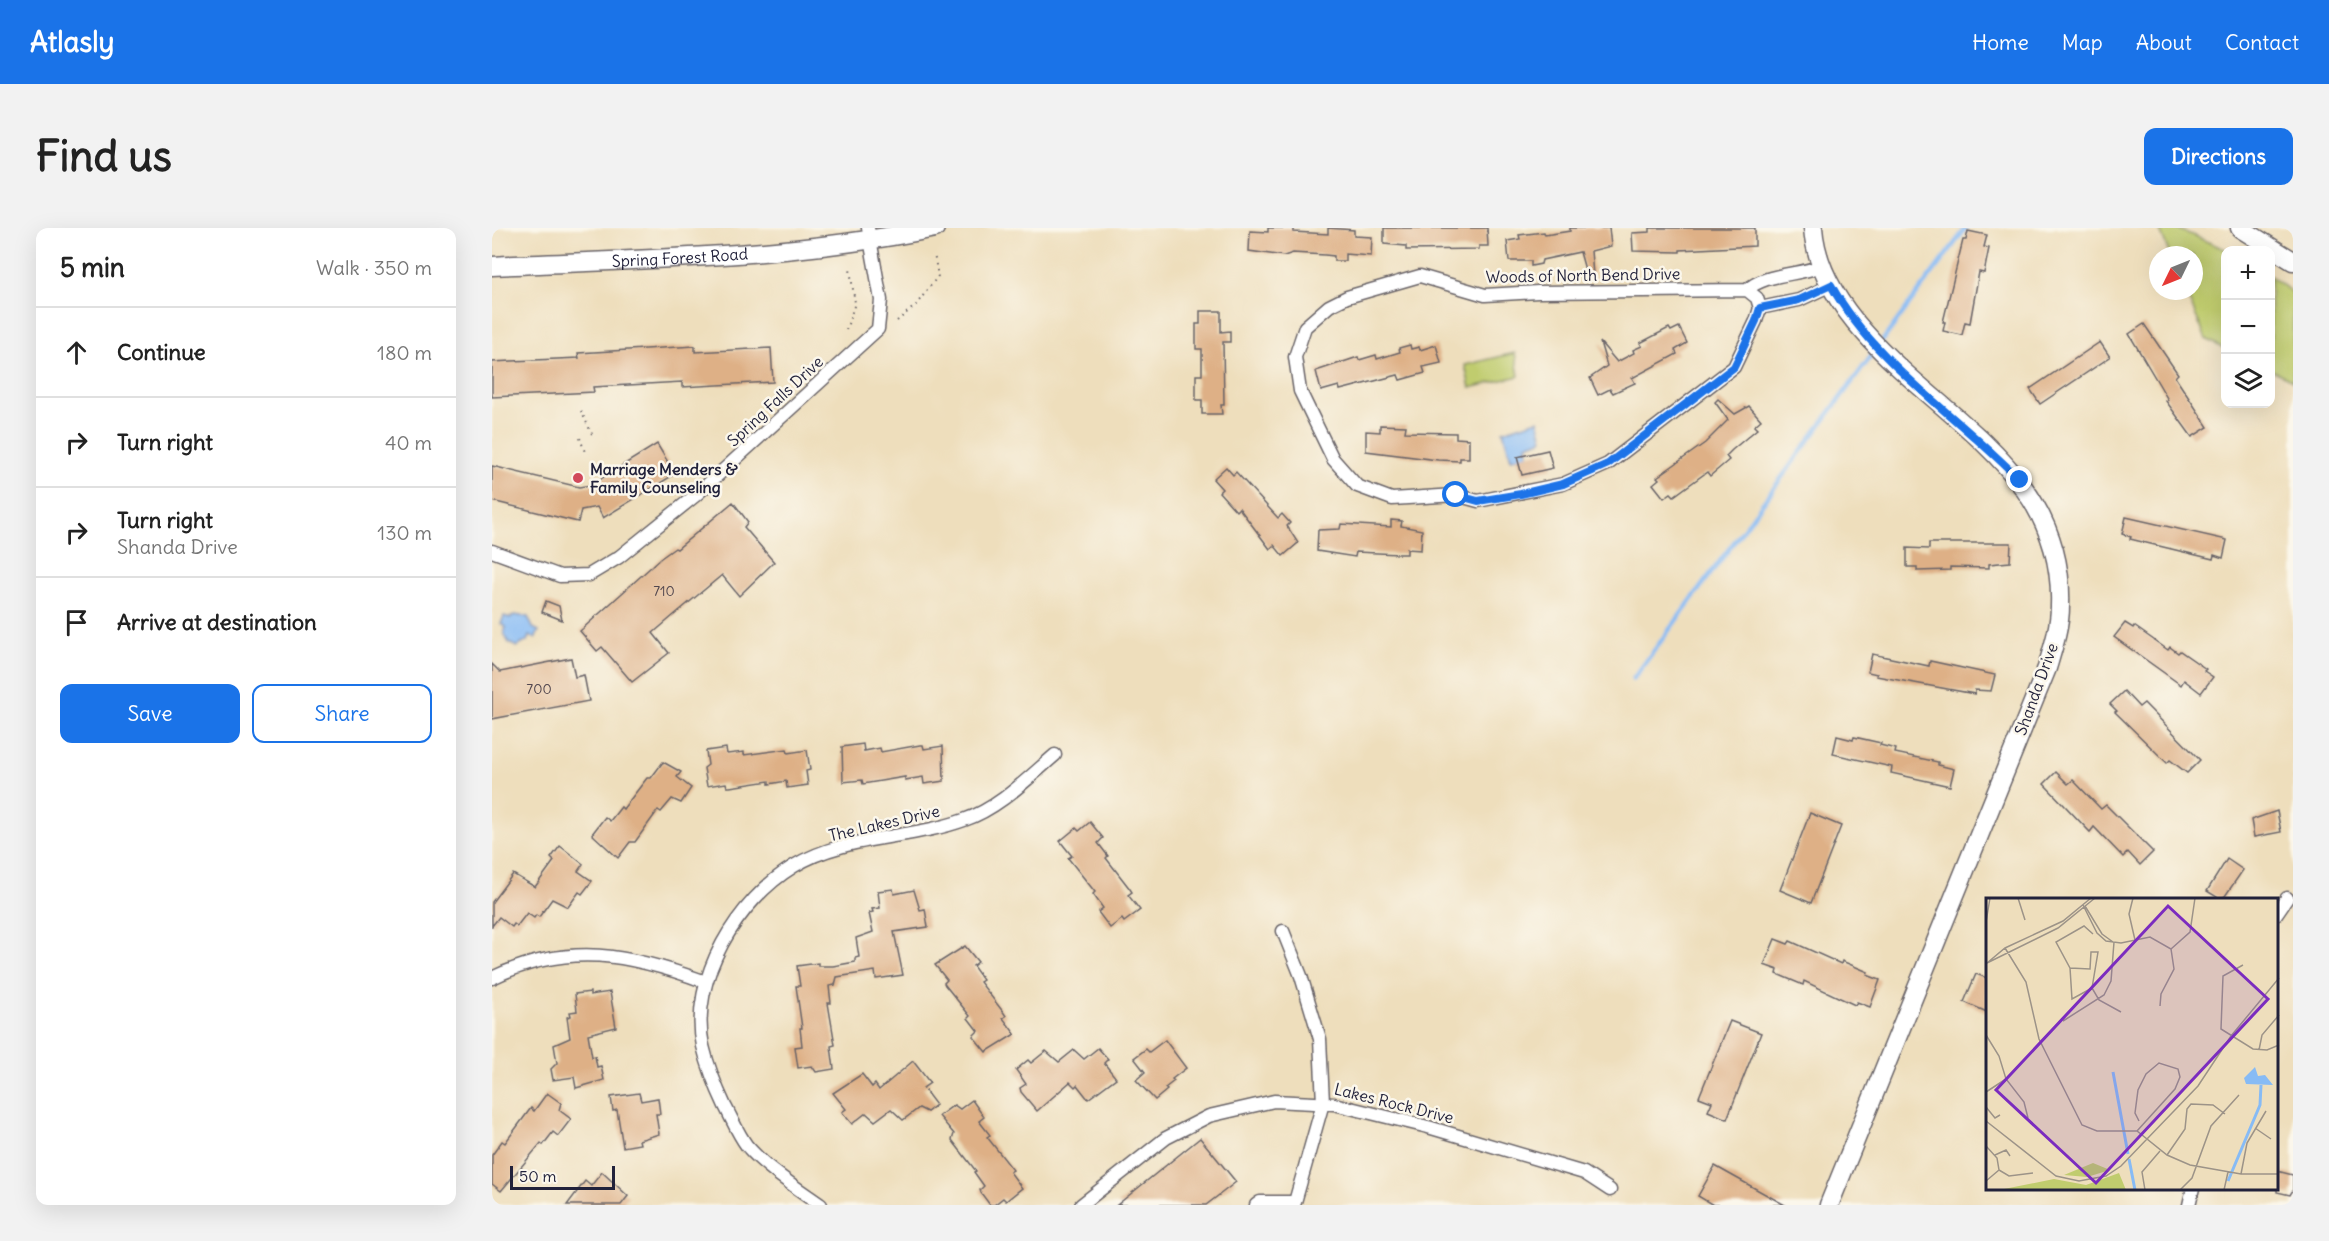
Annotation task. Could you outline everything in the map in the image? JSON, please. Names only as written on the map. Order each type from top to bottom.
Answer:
[{"type":"street","name":"Spring Forest Road","points":[[492,266],[737,253],[936,228]]},
{"type":"street","name":"Shanda Drive","points":[[1813,228],[1821,266],[1851,318],[1879,350],[2020,480],[2048,526],[2059,572],[2061,607],[2047,668],[1829,1205]]},
{"type":"street","points":[[2241,228],[2293,261]]},
{"type":"street","name":"Spring Falls Drive","points":[[492,551],[560,576],[589,575],[620,557],[696,495],[878,328],[881,300],[869,235]]},
{"type":"street","name":"Woods of North Bend Drive","points":[[1760,308],[1734,367],[1608,464],[1563,484],[1478,501],[1456,495],[1392,499],[1357,486],[1333,459],[1300,391],[1295,357],[1305,327],[1329,306],[1347,297],[1420,276],[1485,295],[1538,292],[1747,290],[1755,282],[1801,274],[1821,266]]},
{"type":"street","points":[[1747,290],[1757,298],[1760,308],[1799,300],[1831,285]]},
{"type":"street","name":"The Lakes Drive","points":[[821,1205],[747,1146],[714,1082],[703,1045],[702,1020],[706,982],[735,920],[762,888],[795,865],[844,845],[926,831],[988,810],[1055,755]]},
{"type":"street","points":[[2278,912],[2287,898]]},
{"type":"street","points":[[1256,1205],[1260,1202],[1300,1203],[1323,1103],[1320,1039],[1302,976],[1282,931]]},
{"type":"street","points":[[492,978],[525,964],[554,957],[591,953],[633,959],[706,982]]},
{"type":"street","name":"Lakes Rock Drive","points":[[1081,1205],[1166,1138],[1209,1116],[1274,1101],[1323,1103],[1428,1127],[1584,1173],[1610,1191]]},
{"type":"street","points":[[2191,1205],[2193,1190]]},
{"type":"path","points":[[897,321],[916,305],[938,276],[934,254]]},
{"type":"path","points":[[846,330],[855,303],[850,269]]},
{"type":"path","points":[[581,411],[592,434]]},
{"type":"path","points":[[580,438],[586,455]]},
{"type":"green space","points":[[2159,228],[2175,228],[2221,247],[2221,347],[2206,339],[2189,300],[2203,300],[2203,246],[2166,246]]},
{"type":"green space","points":[[2275,280],[2293,293],[2293,380],[2275,372]]},
{"type":"green space","points":[[1515,353],[1519,376],[1470,388],[1465,365]]},
{"type":"water","points":[[1538,420],[1543,439],[1527,445],[1528,455],[1511,459],[1503,431]]},
{"type":"water","points":[[514,615],[528,617],[533,628],[539,631],[535,638],[529,636],[527,641],[517,647],[509,643],[504,633],[506,627],[501,624],[504,616],[510,618]]},
{"type":"building","points":[[1268,228],[1294,228],[1294,232],[1328,234],[1328,228],[1354,230],[1354,236],[1372,237],[1371,256],[1345,254],[1345,261],[1334,261],[1334,256],[1293,253],[1284,256],[1249,251],[1250,231],[1268,232]]},
{"type":"building","points":[[1384,228],[1487,228],[1488,246],[1479,246],[1479,249],[1406,250],[1406,246],[1384,244]]},
{"type":"building","points":[[1570,228],[1609,228],[1611,246],[1591,251],[1593,275],[1587,277],[1580,252],[1542,260],[1541,264],[1531,266],[1531,261],[1509,261],[1507,241],[1520,239],[1519,235],[1544,232],[1545,235],[1570,231]]},
{"type":"building","points":[[1650,228],[1755,228],[1755,246],[1680,250],[1680,252],[1633,251],[1632,233],[1650,232]]},
{"type":"building","points":[[1968,231],[1987,235],[1984,247],[1989,248],[1984,273],[1979,272],[1970,323],[1965,322],[1962,335],[1943,331],[1945,322],[1943,322],[1963,240],[1966,240]]},
{"type":"building","points":[[1200,311],[1221,311],[1221,332],[1230,331],[1230,342],[1223,342],[1224,405],[1221,405],[1222,414],[1202,414],[1202,400],[1196,400],[1196,375],[1202,375],[1202,349],[1196,349],[1196,324],[1200,324]]},
{"type":"building","points":[[2144,324],[2178,374],[2175,377],[2208,427],[2192,437],[2166,401],[2168,400],[2129,334]]},
{"type":"building","points":[[1679,327],[1687,343],[1675,350],[1677,354],[1632,378],[1635,383],[1613,393],[1610,389],[1598,395],[1590,378],[1607,366],[1600,342],[1617,362],[1634,353],[1633,350],[1642,346],[1640,343],[1669,328],[1671,331]]},
{"type":"building","points":[[2100,342],[2110,357],[2040,404],[2030,389]]},
{"type":"building","points":[[1410,345],[1411,349],[1419,347],[1420,350],[1436,345],[1441,363],[1423,367],[1425,373],[1400,380],[1398,375],[1340,390],[1339,386],[1321,391],[1316,371],[1358,357],[1359,360],[1376,355],[1377,359],[1400,352],[1399,348]]},
{"type":"building","points":[[695,346],[695,352],[771,348],[773,382],[682,387],[682,382],[593,387],[594,392],[492,397],[492,362],[579,358],[578,353]]},
{"type":"building","points":[[1718,399],[1735,414],[1749,406],[1761,420],[1754,426],[1757,429],[1726,456],[1729,460],[1710,476],[1707,472],[1674,496],[1671,493],[1664,498],[1653,484],[1659,479],[1657,477],[1705,443],[1728,420],[1715,402]]},
{"type":"building","points":[[1380,425],[1406,426],[1405,432],[1456,433],[1456,438],[1469,439],[1469,458],[1460,458],[1460,461],[1438,460],[1366,451],[1366,431],[1380,432]]},
{"type":"building","points":[[657,444],[675,474],[603,518],[597,507],[581,510],[578,522],[492,501],[492,466],[579,487],[591,485]]},
{"type":"building","points":[[1548,450],[1553,468],[1522,475],[1517,457]]},
{"type":"building","points":[[1226,467],[1233,475],[1236,472],[1278,518],[1282,514],[1290,523],[1287,526],[1298,543],[1283,556],[1274,545],[1270,549],[1239,508],[1236,511],[1219,492],[1222,489],[1213,479]]},
{"type":"building","points":[[733,502],[748,522],[744,527],[774,562],[739,596],[722,575],[674,615],[653,633],[669,653],[632,682],[602,647],[597,651],[580,631],[661,558],[675,548],[677,549]]},
{"type":"building","points":[[2126,517],[2227,540],[2223,558],[2214,555],[2213,559],[2130,539],[2131,537],[2122,534]]},
{"type":"building","points":[[1391,520],[1402,521],[1401,526],[1422,530],[1421,550],[1407,549],[1407,554],[1356,552],[1355,557],[1317,551],[1318,530],[1340,529],[1341,524],[1391,527]]},
{"type":"building","points":[[1929,543],[2011,543],[2010,562],[1989,564],[1989,568],[1950,567],[1950,570],[1917,571],[1917,567],[1907,567],[1907,548],[1929,549]]},
{"type":"building","points":[[546,601],[559,606],[562,620],[542,612]]},
{"type":"building","points":[[2125,623],[2133,628],[2134,626],[2168,650],[2170,647],[2178,653],[2180,651],[2206,669],[2204,671],[2213,677],[2201,693],[2184,680],[2181,685],[2114,637]]},
{"type":"building","points":[[1872,654],[1929,666],[1930,661],[1995,675],[1991,691],[1975,690],[1975,694],[1876,676],[1877,674],[1868,672]]},
{"type":"building","points":[[571,658],[575,677],[584,675],[589,701],[492,719],[492,664],[500,672]]},
{"type":"building","points":[[2124,691],[2139,707],[2144,703],[2200,760],[2187,773],[2170,760],[2167,763],[2115,712],[2117,711],[2110,704]]},
{"type":"building","points":[[1837,736],[1881,743],[1880,745],[1896,749],[1895,753],[1938,762],[1938,765],[1954,769],[1950,786],[1891,773],[1892,767],[1833,754]]},
{"type":"building","points":[[863,744],[864,751],[880,748],[881,752],[920,745],[923,745],[924,749],[943,746],[944,781],[924,784],[923,777],[905,780],[905,777],[863,784],[862,780],[843,782],[842,747]]},
{"type":"building","points":[[726,748],[727,754],[744,752],[744,755],[787,749],[788,753],[807,750],[810,770],[806,771],[808,785],[787,788],[786,781],[769,784],[769,781],[730,787],[727,787],[726,783],[707,786],[704,768],[708,765],[706,751]]},
{"type":"building","points":[[663,762],[681,772],[677,777],[691,788],[681,803],[672,799],[661,812],[658,810],[635,842],[630,842],[618,858],[592,834],[605,817],[610,821],[621,807],[623,809],[647,778],[651,778]]},
{"type":"building","points":[[2056,772],[2068,784],[2073,780],[2101,809],[2106,805],[2153,852],[2140,865],[2128,852],[2123,857],[2094,827],[2090,832],[2044,784]]},
{"type":"building","points":[[2277,811],[2281,832],[2254,837],[2251,820]]},
{"type":"building","points":[[1810,813],[1841,826],[1811,903],[1780,890]]},
{"type":"building","points":[[1090,822],[1103,838],[1098,843],[1108,856],[1106,858],[1132,892],[1128,895],[1140,910],[1124,922],[1122,919],[1110,928],[1098,912],[1103,908],[1093,894],[1095,892],[1068,858],[1072,856],[1060,841],[1076,828],[1079,831]]},
{"type":"building","points":[[560,846],[583,864],[578,871],[592,881],[582,894],[579,892],[568,907],[552,899],[539,917],[536,915],[534,918],[527,913],[517,926],[514,924],[512,927],[499,917],[492,926],[492,902],[513,874],[535,887],[554,861],[551,858]]},
{"type":"building","points":[[2227,859],[2243,870],[2224,898],[2218,898],[2207,891]]},
{"type":"building","points":[[893,889],[894,894],[914,890],[920,910],[925,909],[928,927],[894,932],[903,975],[876,979],[875,971],[837,977],[835,985],[829,986],[831,1003],[828,1003],[835,1045],[831,1046],[834,1069],[816,1072],[812,1066],[798,1068],[795,1047],[802,1046],[800,1028],[802,1028],[796,986],[800,986],[797,966],[818,963],[818,966],[833,966],[855,962],[855,958],[859,957],[856,938],[873,932],[869,913],[873,912],[872,909],[880,908],[878,891]]},
{"type":"building","points":[[1775,939],[1788,944],[1790,941],[1841,964],[1842,961],[1880,980],[1870,1007],[1857,1002],[1855,1005],[1804,981],[1803,985],[1777,974],[1778,970],[1764,965]]},
{"type":"building","points":[[965,946],[978,962],[973,966],[983,980],[980,982],[1004,1013],[1006,1016],[1003,1018],[1015,1034],[986,1052],[973,1036],[978,1031],[968,1018],[970,1016],[945,985],[947,980],[935,965]]},
{"type":"building","points":[[1976,974],[1986,978],[1986,1012],[1964,1002]]},
{"type":"building","points":[[590,992],[590,995],[610,992],[616,1027],[588,1034],[592,1057],[595,1056],[597,1067],[601,1066],[604,1080],[576,1088],[574,1077],[553,1080],[551,1069],[557,1063],[554,1045],[570,1038],[567,1017],[571,1016],[570,1012],[577,1011],[575,994]]},
{"type":"building","points":[[1730,1021],[1761,1033],[1727,1119],[1708,1111],[1712,1102],[1699,1097]]},
{"type":"building","points":[[1165,1040],[1186,1068],[1172,1079],[1174,1081],[1165,1088],[1167,1090],[1155,1100],[1136,1080],[1145,1072],[1134,1058],[1146,1049],[1149,1052]]},
{"type":"building","points":[[1098,1048],[1108,1059],[1104,1063],[1116,1078],[1088,1099],[1077,1085],[1075,1087],[1070,1082],[1037,1111],[1021,1092],[1020,1088],[1026,1084],[1016,1070],[1028,1060],[1031,1063],[1046,1051],[1059,1062],[1074,1050],[1084,1059]]},
{"type":"building","points":[[913,1061],[930,1083],[923,1088],[936,1105],[927,1112],[919,1108],[903,1120],[891,1109],[875,1121],[866,1113],[852,1124],[842,1112],[846,1109],[833,1093],[862,1074],[872,1087],[875,1084],[879,1090]]},
{"type":"building","points":[[547,1093],[561,1103],[559,1110],[571,1119],[558,1136],[553,1132],[543,1145],[541,1143],[501,1191],[492,1184],[492,1155],[502,1141],[505,1143],[531,1108],[534,1111]]},
{"type":"building","points":[[639,1093],[641,1101],[658,1098],[660,1114],[656,1114],[659,1134],[639,1140],[640,1144],[623,1147],[617,1110],[613,1111],[611,1097]]},
{"type":"building","points":[[972,1100],[984,1117],[979,1121],[990,1135],[987,1137],[1013,1170],[1010,1172],[1022,1188],[1006,1201],[1003,1198],[994,1205],[990,1205],[981,1193],[980,1190],[984,1186],[974,1172],[976,1171],[952,1140],[954,1134],[939,1116],[954,1105],[960,1109]]},
{"type":"building","points":[[1200,1138],[1236,1182],[1206,1205],[1117,1205]]},
{"type":"building","points":[[1715,1166],[1785,1205],[1713,1205],[1698,1196]]},
{"type":"building","points":[[2278,1171],[2293,1175],[2293,1190],[2290,1195],[2277,1192]]},
{"type":"building","points":[[602,1172],[628,1196],[621,1205],[567,1205],[585,1181],[591,1186]]},
{"type":"waterway","points":[[1880,344],[1966,228]]},
{"type":"waterway","points":[[1633,679],[1875,351]]},
{"type":"place","name":"Marriage Menders & Family Counseling","points":[[578,478]]},
{"type":"route","points":[[1456,495],[1478,501],[1521,494],[1563,484],[1608,464],[1734,367],[1760,308],[1799,300],[1831,285],[1851,318],[1879,350],[1999,458],[2020,480]]}]
